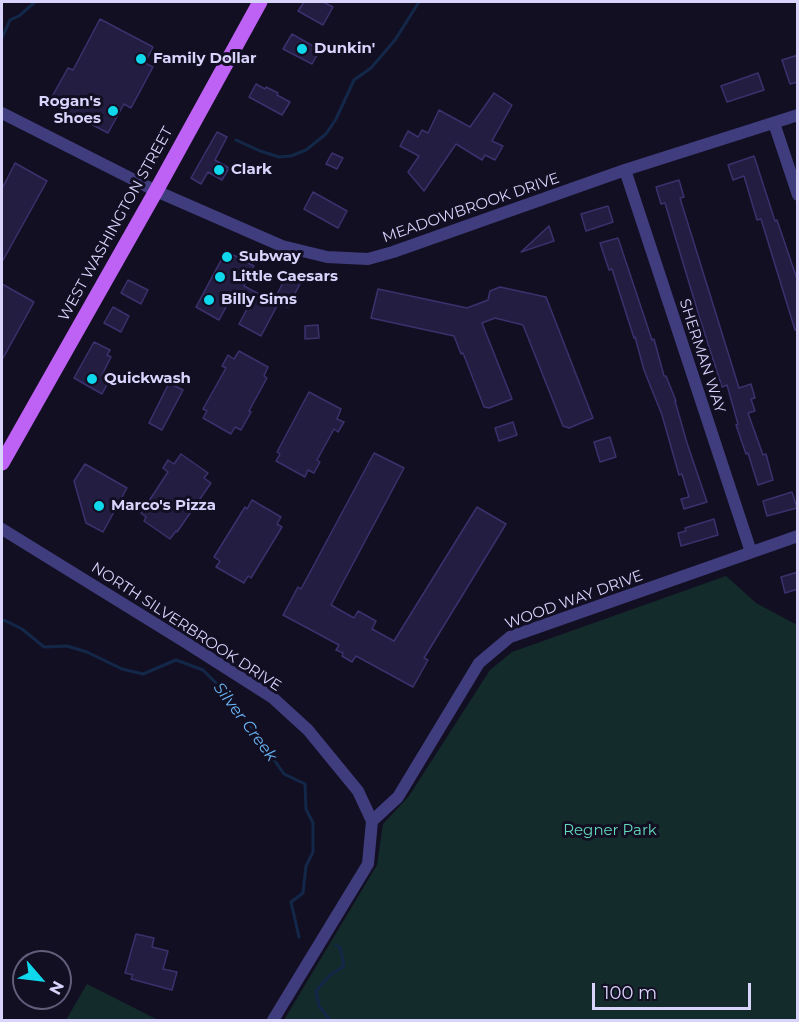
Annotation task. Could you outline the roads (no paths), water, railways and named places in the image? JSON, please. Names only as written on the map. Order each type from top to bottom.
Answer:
[{"type":"main road","name":"WEST WASHINGTON STREET","points":[[2,463],[260,2]]},
{"type":"street","name":"MEADOWBROOK DRIVE","points":[[2,112],[156,191],[282,246],[327,257],[368,259],[625,170],[798,115]]},
{"type":"street","points":[[774,123],[798,195]]},
{"type":"street","name":"SHERMAN WAY","points":[[625,170],[751,552]]},
{"type":"street","name":"NORTH SILVERBROOK DRIVE","points":[[2,529],[177,636],[273,698],[308,730],[358,791],[372,821]]},
{"type":"street","name":"WOOD WAY DRIVE","points":[[372,821],[398,797],[479,663],[510,637],[798,536]]},
{"type":"street","points":[[273,1020],[368,864],[372,821]]},
{"type":"waterway","name":"Silver Creek","points":[[2,38],[10,20],[19,16],[35,2]]},
{"type":"waterway","name":"Silver Creek","points":[[236,140],[279,157],[291,156],[306,150],[326,134],[336,119],[354,80],[371,68],[395,40],[419,2]]},
{"type":"waterway","name":"Silver Creek","points":[[2,620],[22,629],[44,647],[67,646],[87,652],[122,669],[143,674],[176,660],[203,670],[222,689],[284,774],[305,784],[306,809],[313,823],[313,852],[306,866],[303,893],[291,902],[299,937]]},
{"type":"waterway","name":"Silver Creek","points":[[330,1020],[319,1006],[316,991],[329,976],[344,966],[340,947],[336,945]]},
{"type":"place","name":"Dunkin'","points":[[302,49]]},
{"type":"place","name":"Family Dollar","points":[[141,59]]},
{"type":"place","name":"Rogan's Shoes","points":[[113,111]]},
{"type":"place","name":"Clark","points":[[219,170]]},
{"type":"place","name":"Subway","points":[[227,257]]},
{"type":"place","name":"Little Caesars","points":[[220,277]]},
{"type":"place","name":"Billy Sims","points":[[209,300]]},
{"type":"place","name":"Quickwash","points":[[92,379]]},
{"type":"place","name":"Marco's Pizza","points":[[99,506]]},
{"type":"park label","name":"Regner Park","points":[[610,831]]}]
